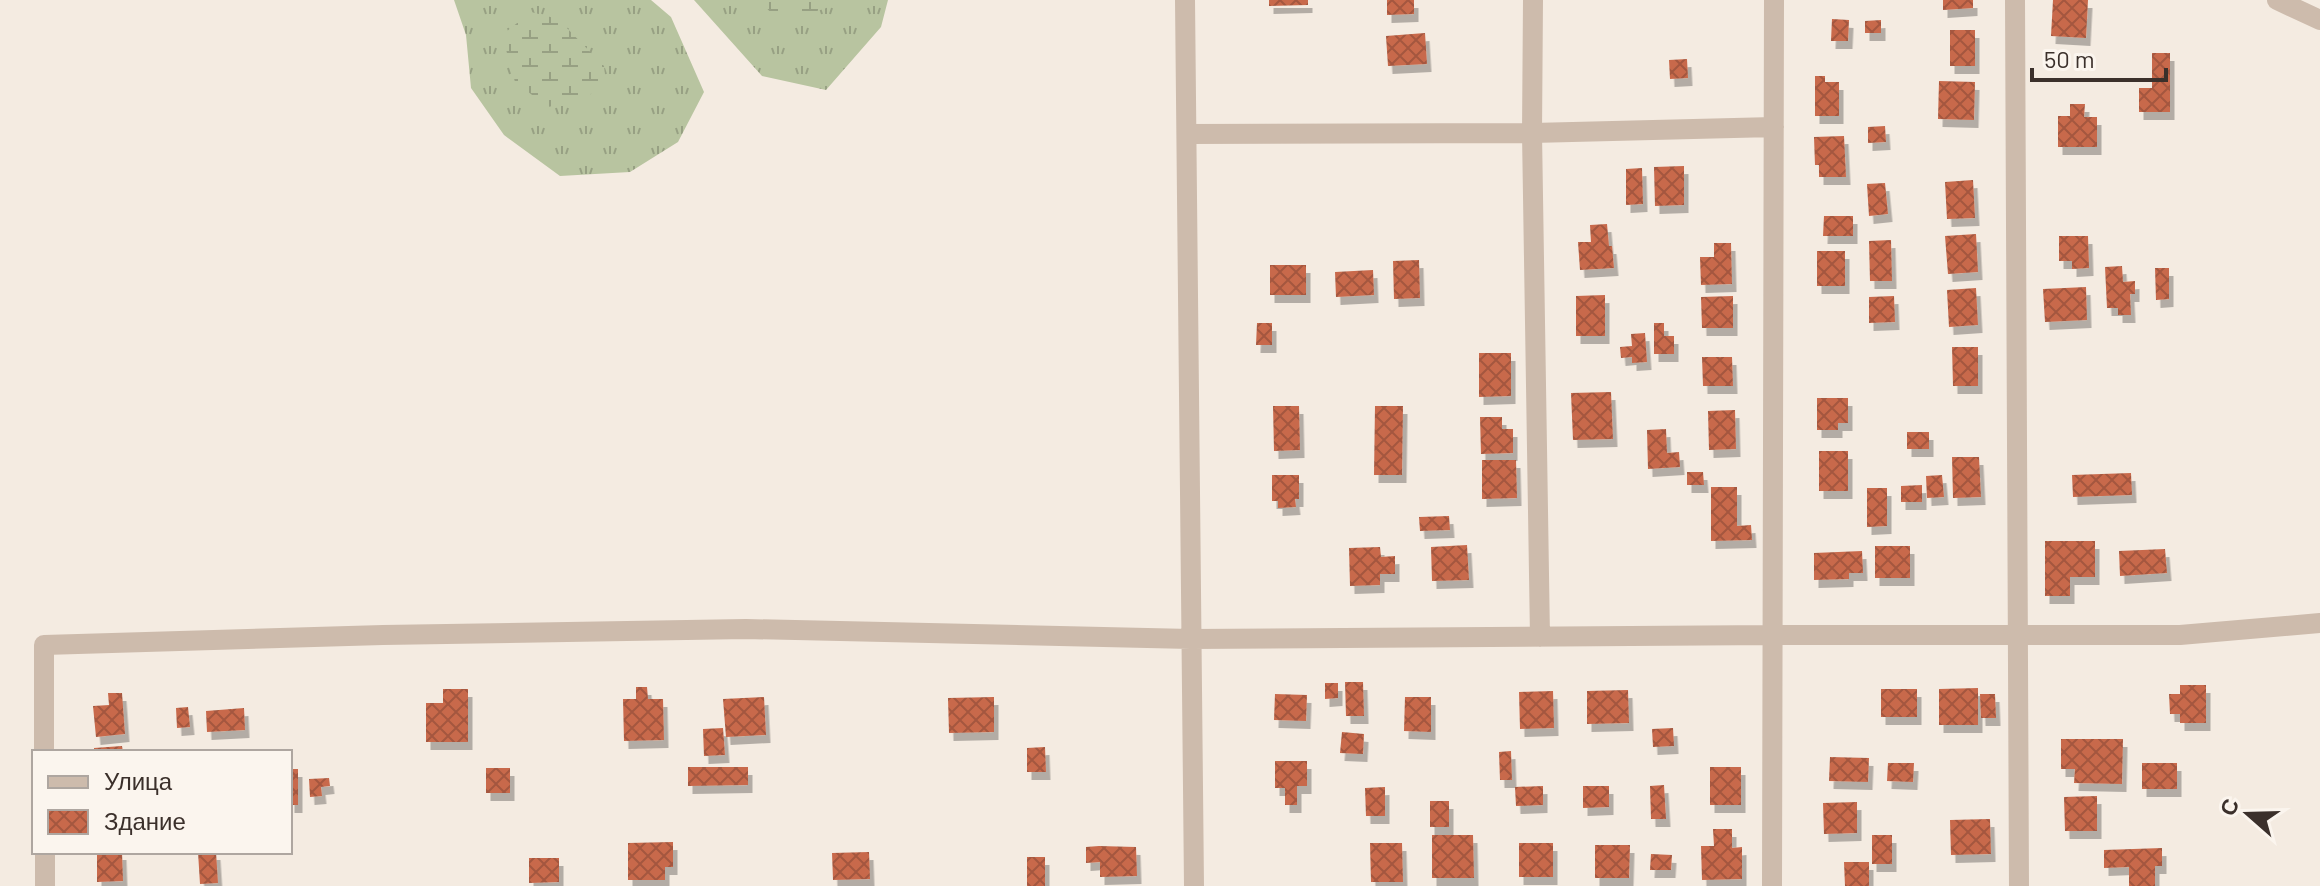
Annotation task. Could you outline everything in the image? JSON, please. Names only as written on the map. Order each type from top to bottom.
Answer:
[{"type":"street","points":[[1185,0],[1194,886]]},
{"type":"street","points":[[1533,0],[1532,133],[1540,637]]},
{"type":"street","points":[[1772,886],[1774,0]]},
{"type":"street","points":[[2015,0],[2019,886]]},
{"type":"street","points":[[2277,0],[2320,20]]},
{"type":"street","points":[[1187,134],[1532,133],[1774,127]]},
{"type":"street","points":[[44,750],[44,645],[746,629],[1191,639],[2180,635],[2320,623]]},
{"type":"street","points":[[45,854],[45,886]]},
{"type":"green space","points":[[454,0],[651,0],[671,17],[704,92],[678,142],[630,172],[560,176],[504,135],[471,88],[466,35]]},
{"type":"green space","points":[[694,0],[888,0],[881,27],[826,90],[762,76]]},
{"type":"green space","points":[[759,0],[839,0],[819,11],[775,17]]},
{"type":"green space","points":[[531,12],[558,19],[604,66],[606,86],[579,100],[548,107],[515,82],[502,35]]},
{"type":"building","points":[[1269,0],[1308,0],[1308,5],[1269,6]]},
{"type":"building","points":[[1387,0],[1414,0],[1414,14],[1387,15]]},
{"type":"building","points":[[1943,0],[1973,0],[1973,8],[1943,10]]},
{"type":"building","points":[[2053,0],[2088,0],[2086,38],[2051,36]]},
{"type":"building","points":[[1832,19],[1849,20],[1848,41],[1831,41]]},
{"type":"building","points":[[1881,20],[1881,33],[1865,33],[1865,21]]},
{"type":"building","points":[[1950,30],[1975,30],[1975,66],[1950,66]]},
{"type":"building","points":[[1425,33],[1427,64],[1388,66],[1386,36]]},
{"type":"building","points":[[2152,53],[2170,53],[2170,112],[2139,112],[2139,88],[2152,88]]},
{"type":"building","points":[[1687,59],[1688,78],[1670,79],[1669,60]]},
{"type":"building","points":[[1815,76],[1825,76],[1825,82],[1839,82],[1839,116],[1815,116]]},
{"type":"building","points":[[1939,81],[1975,82],[1974,120],[1938,119]]},
{"type":"building","points":[[2070,104],[2085,104],[2084,117],[2097,117],[2097,147],[2058,147],[2058,116],[2070,116]]},
{"type":"building","points":[[1885,126],[1886,142],[1868,143],[1868,127]]},
{"type":"building","points":[[1844,136],[1846,177],[1819,177],[1819,165],[1815,165],[1814,137]]},
{"type":"building","points":[[1684,166],[1684,205],[1655,206],[1654,167]]},
{"type":"building","points":[[1642,168],[1643,204],[1626,205],[1626,169]]},
{"type":"building","points":[[1973,180],[1975,218],[1947,219],[1945,182]]},
{"type":"building","points":[[1885,183],[1888,214],[1869,216],[1867,184]]},
{"type":"building","points":[[1824,216],[1853,216],[1853,236],[1823,236]]},
{"type":"building","points":[[1607,224],[1614,268],[1580,270],[1578,242],[1591,242],[1590,225]]},
{"type":"building","points":[[1976,234],[1978,272],[1948,274],[1945,236]]},
{"type":"building","points":[[2059,236],[2088,236],[2089,268],[2072,269],[2072,261],[2059,261]]},
{"type":"building","points":[[1891,240],[1892,281],[1870,281],[1869,241]]},
{"type":"building","points":[[1714,243],[1731,243],[1732,284],[1701,285],[1700,257],[1714,257]]},
{"type":"building","points":[[1817,251],[1845,251],[1845,286],[1817,286]]},
{"type":"building","points":[[1419,260],[1420,298],[1394,299],[1393,261]]},
{"type":"building","points":[[1270,265],[1306,265],[1306,295],[1270,295]]},
{"type":"building","points":[[2122,266],[2123,282],[2135,281],[2135,294],[2130,294],[2131,315],[2118,315],[2118,308],[2107,308],[2105,267]]},
{"type":"building","points":[[2155,268],[2169,268],[2169,299],[2156,300]]},
{"type":"building","points":[[1373,270],[1374,295],[1336,297],[1335,272]]},
{"type":"building","points":[[2086,287],[2087,320],[2045,322],[2043,289]]},
{"type":"building","points":[[1976,288],[1978,325],[1949,327],[1947,290]]},
{"type":"building","points":[[1605,295],[1605,336],[1576,336],[1576,296]]},
{"type":"building","points":[[1733,296],[1733,328],[1702,328],[1701,297]]},
{"type":"building","points":[[1894,296],[1895,322],[1869,323],[1869,297]]},
{"type":"building","points":[[1257,323],[1272,323],[1272,345],[1256,345]]},
{"type":"building","points":[[1654,323],[1664,323],[1664,336],[1674,336],[1674,354],[1654,354]]},
{"type":"building","points":[[1645,333],[1647,362],[1632,363],[1632,357],[1621,358],[1620,347],[1632,346],[1631,334]]},
{"type":"building","points":[[1952,347],[1978,347],[1978,386],[1953,386]]},
{"type":"building","points":[[1479,353],[1511,353],[1511,396],[1479,397]]},
{"type":"building","points":[[1702,357],[1732,357],[1733,386],[1703,386]]},
{"type":"building","points":[[1611,392],[1613,439],[1573,440],[1571,393]]},
{"type":"building","points":[[1817,398],[1848,398],[1848,423],[1838,423],[1838,430],[1817,430]]},
{"type":"building","points":[[1273,406],[1299,406],[1300,450],[1274,451]]},
{"type":"building","points":[[1375,406],[1403,406],[1402,475],[1374,475]]},
{"type":"building","points":[[1735,410],[1736,449],[1709,450],[1708,411]]},
{"type":"building","points":[[1480,417],[1502,417],[1502,429],[1513,429],[1513,453],[1481,454]]},
{"type":"building","points":[[1666,429],[1667,453],[1679,452],[1680,467],[1648,469],[1647,430]]},
{"type":"building","points":[[1907,432],[1929,432],[1929,449],[1907,449]]},
{"type":"building","points":[[1819,451],[1848,451],[1848,491],[1819,491]]},
{"type":"building","points":[[1952,457],[1979,457],[1981,497],[1953,498]]},
{"type":"building","points":[[1482,460],[1516,460],[1517,498],[1482,499]]},
{"type":"building","points":[[1687,472],[1703,472],[1704,485],[1687,485]]},
{"type":"building","points":[[2131,473],[2132,495],[2073,497],[2072,475]]},
{"type":"building","points":[[1272,475],[1299,475],[1296,507],[1278,508],[1278,501],[1272,501]]},
{"type":"building","points":[[1942,475],[1944,497],[1927,498],[1926,476]]},
{"type":"building","points":[[1922,485],[1922,502],[1901,502],[1901,486]]},
{"type":"building","points":[[1711,487],[1737,487],[1737,526],[1751,525],[1752,540],[1711,541]]},
{"type":"building","points":[[1867,488],[1887,488],[1887,526],[1867,527]]},
{"type":"building","points":[[1449,516],[1450,530],[1420,531],[1419,517]]},
{"type":"building","points":[[2045,541],[2095,541],[2095,577],[2070,577],[2070,596],[2045,596]]},
{"type":"building","points":[[1467,545],[1469,580],[1432,581],[1431,547]]},
{"type":"building","points":[[1875,546],[1910,546],[1910,578],[1875,578]]},
{"type":"building","points":[[1380,547],[1381,557],[1395,556],[1395,574],[1380,574],[1380,585],[1350,586],[1349,548]]},
{"type":"building","points":[[2165,549],[2167,573],[2120,576],[2119,551]]},
{"type":"building","points":[[1862,551],[1863,573],[1849,573],[1849,579],[1814,580],[1814,553]]},
{"type":"building","points":[[1345,682],[1363,682],[1364,716],[1346,716]]},
{"type":"building","points":[[1325,683],[1338,683],[1338,698],[1325,699]]},
{"type":"building","points":[[2180,685],[2206,685],[2206,723],[2180,723],[2180,714],[2170,714],[2169,694],[2180,694]]},
{"type":"building","points":[[636,687],[647,687],[648,699],[663,699],[664,740],[624,741],[623,699],[636,699]]},
{"type":"building","points":[[1978,688],[1978,725],[1939,725],[1939,689]]},
{"type":"building","points":[[443,689],[468,689],[468,742],[426,742],[426,703],[443,703]]},
{"type":"building","points":[[1881,689],[1917,689],[1917,717],[1881,717]]},
{"type":"building","points":[[1628,690],[1629,723],[1587,724],[1587,691]]},
{"type":"building","points":[[1553,691],[1554,728],[1520,729],[1519,692]]},
{"type":"building","points":[[108,693],[122,693],[125,734],[96,737],[93,706],[109,705]]},
{"type":"building","points":[[1275,694],[1307,695],[1306,721],[1274,720]]},
{"type":"building","points":[[1980,694],[1995,694],[1996,718],[1981,718]]},
{"type":"building","points":[[764,697],[766,735],[726,737],[723,699]]},
{"type":"building","points":[[994,697],[994,732],[949,733],[948,698]]},
{"type":"building","points":[[1405,697],[1431,697],[1431,732],[1404,731]]},
{"type":"building","points":[[188,707],[190,727],[177,728],[176,708]]},
{"type":"building","points":[[244,708],[245,730],[207,732],[206,711]]},
{"type":"building","points":[[723,728],[725,755],[704,756],[703,729]]},
{"type":"building","points":[[1673,728],[1674,746],[1653,747],[1652,729]]},
{"type":"building","points":[[1342,732],[1364,734],[1363,754],[1340,753]]},
{"type":"building","points":[[2061,739],[2123,739],[2122,784],[2074,783],[2075,769],[2061,769]]},
{"type":"building","points":[[122,746],[123,750],[94,750]]},
{"type":"building","points":[[1045,747],[1046,772],[1027,772],[1027,748]]},
{"type":"building","points":[[1511,751],[1512,780],[1500,780],[1499,752]]},
{"type":"building","points":[[1830,757],[1869,758],[1868,782],[1829,781]]},
{"type":"building","points":[[1275,761],[1307,761],[1307,786],[1297,786],[1297,805],[1285,805],[1285,788],[1275,788]]},
{"type":"building","points":[[1888,763],[1914,763],[1913,782],[1887,781]]},
{"type":"building","points":[[2142,763],[2177,763],[2177,789],[2142,789]]},
{"type":"building","points":[[688,767],[748,767],[748,785],[688,786]]},
{"type":"building","points":[[1710,767],[1741,767],[1741,805],[1710,805]]},
{"type":"building","points":[[486,768],[510,768],[510,793],[486,793]]},
{"type":"building","points":[[292,769],[298,769],[298,805],[292,805]]},
{"type":"building","points":[[329,778],[330,786],[321,787],[322,796],[310,797],[309,779]]},
{"type":"building","points":[[1664,785],[1666,819],[1651,819],[1650,786]]},
{"type":"building","points":[[1543,786],[1543,805],[1516,806],[1515,787]]},
{"type":"building","points":[[1583,786],[1609,786],[1609,807],[1583,808]]},
{"type":"building","points":[[1385,787],[1385,816],[1366,816],[1365,788]]},
{"type":"building","points":[[2097,796],[2097,831],[2065,831],[2064,797]]},
{"type":"building","points":[[1430,801],[1449,801],[1449,827],[1430,827]]},
{"type":"building","points":[[1857,802],[1857,833],[1824,834],[1823,803]]},
{"type":"building","points":[[1990,819],[1991,854],[1951,855],[1950,820]]},
{"type":"building","points":[[1713,829],[1732,829],[1732,848],[1742,847],[1742,879],[1702,880],[1701,846],[1714,846]]},
{"type":"building","points":[[1432,835],[1473,835],[1474,878],[1432,878]]},
{"type":"building","points":[[1872,835],[1892,835],[1892,864],[1872,864]]},
{"type":"building","points":[[673,842],[673,867],[665,867],[665,880],[628,880],[628,843]]},
{"type":"building","points":[[1370,843],[1402,843],[1403,882],[1371,882]]},
{"type":"building","points":[[1519,843],[1553,843],[1553,877],[1519,877]]},
{"type":"building","points":[[1595,845],[1630,845],[1629,878],[1595,878]]},
{"type":"building","points":[[1086,847],[1136,847],[1137,876],[1100,877],[1100,862],[1086,863]]},
{"type":"building","points":[[2162,848],[2162,866],[2155,866],[2155,886],[2129,886],[2129,867],[2104,868],[2104,850]]},
{"type":"building","points":[[869,852],[870,879],[833,880],[832,853]]},
{"type":"building","points":[[97,854],[122,854],[123,881],[97,882]]},
{"type":"building","points":[[198,854],[216,854],[218,883],[200,884]]},
{"type":"building","points":[[1651,854],[1672,855],[1671,870],[1650,870]]},
{"type":"building","points":[[1027,857],[1045,857],[1045,886],[1027,886]]},
{"type":"building","points":[[529,858],[559,858],[559,882],[529,883]]},
{"type":"building","points":[[1844,862],[1869,862],[1869,886],[1845,886]]}]
